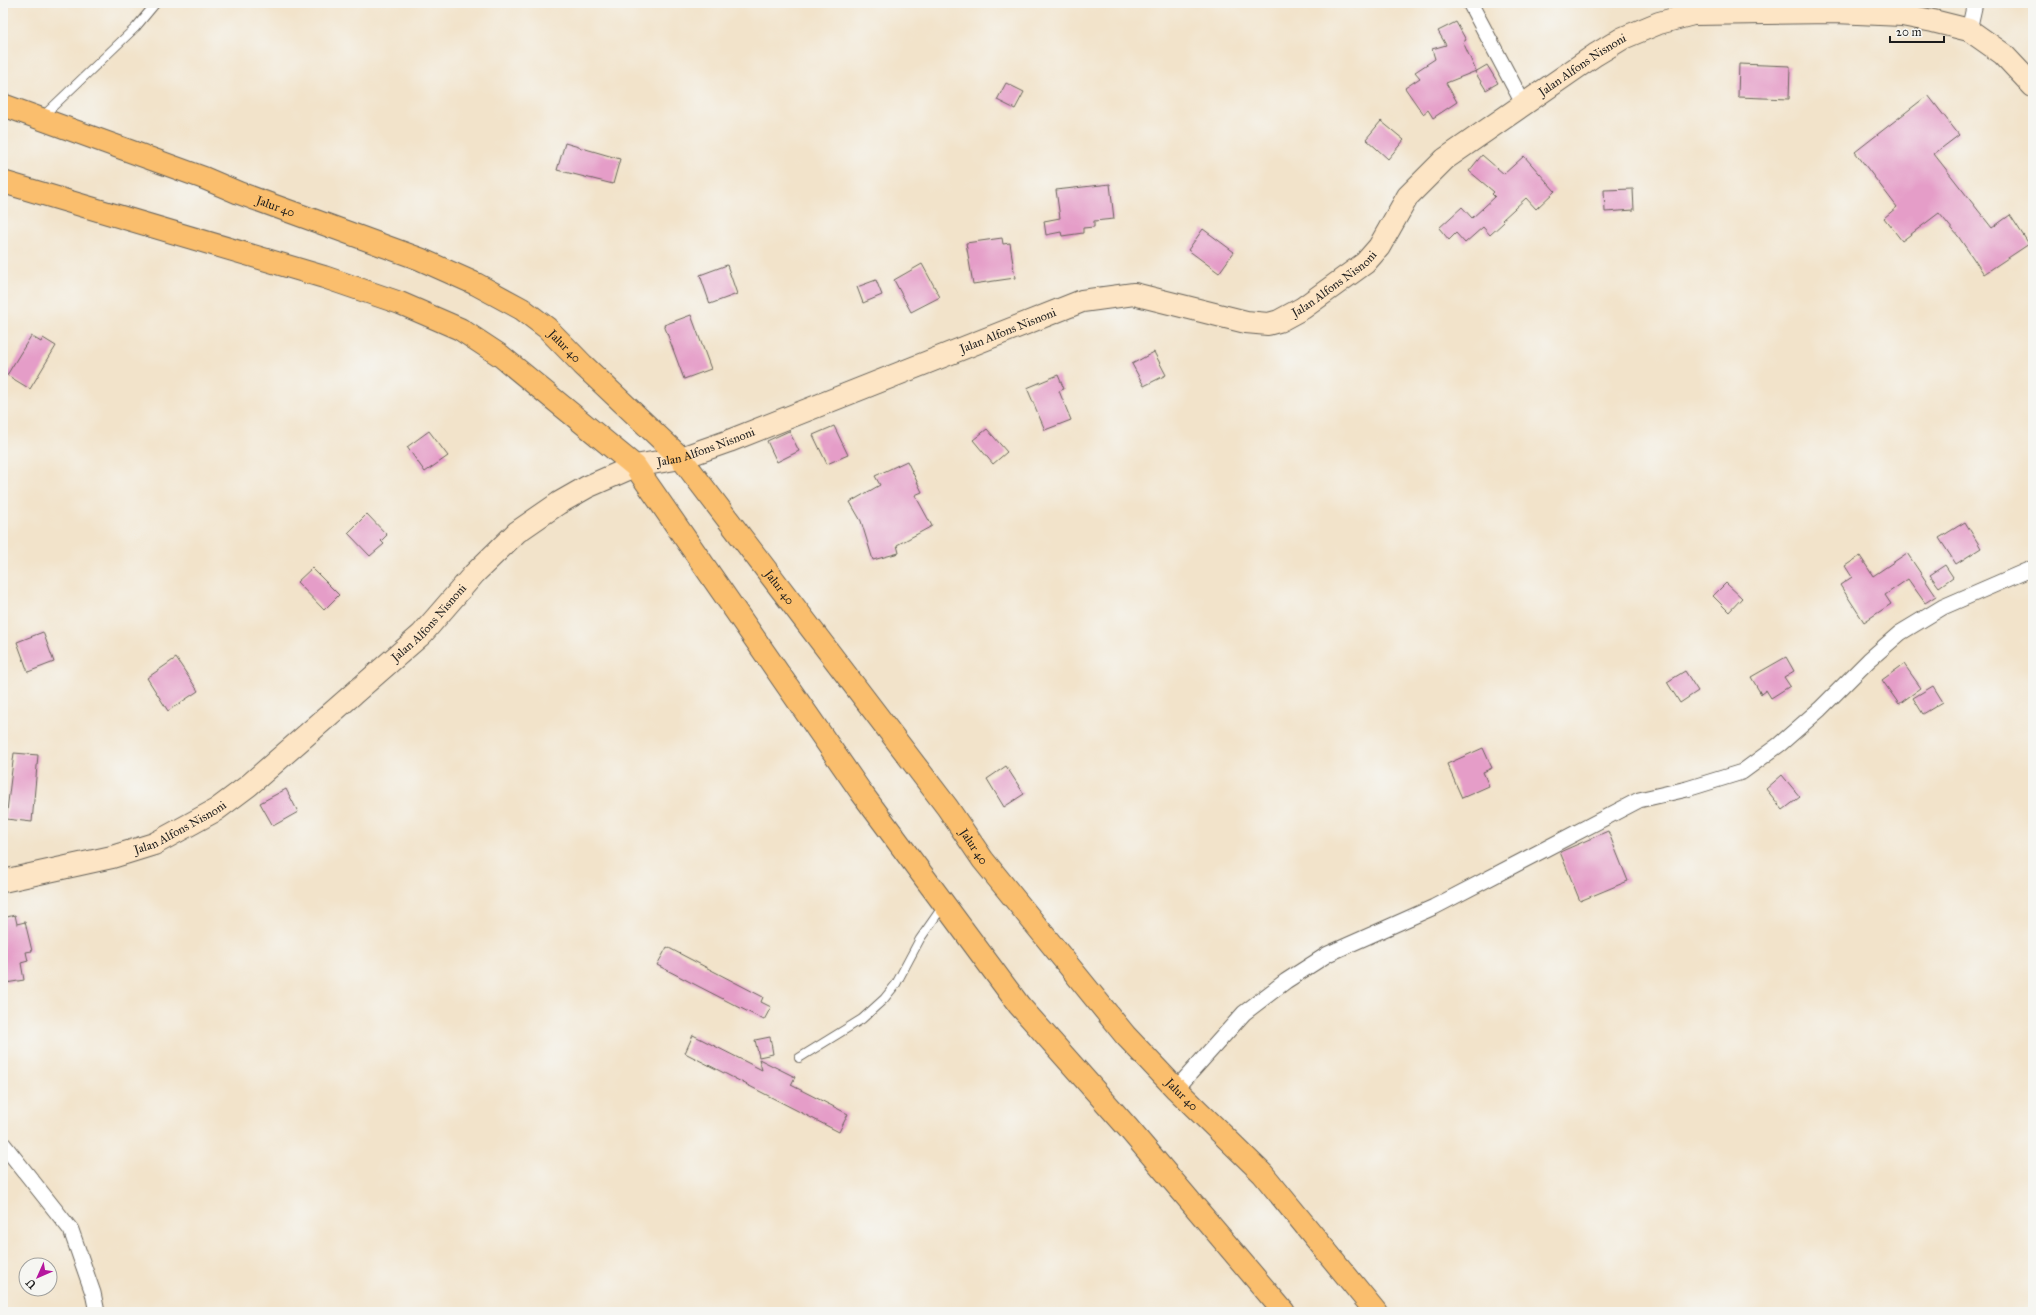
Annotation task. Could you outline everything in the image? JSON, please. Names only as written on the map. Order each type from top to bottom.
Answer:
[{"type":"highway","name":"Jalur 40","points":[[3,106],[204,178],[239,193],[420,259],[476,284],[522,309],[547,328],[681,458],[942,801],[998,878],[1125,1035],[1176,1089],[1263,1174],[1333,1262],[1376,1312]]},
{"type":"highway","points":[[3,182],[324,276],[400,303],[460,329],[501,356],[635,466],[861,792],[1019,1005],[1129,1130],[1284,1312]]},
{"type":"main road","name":"Jalan Alfons Nisnoni","points":[[3,881],[112,857],[154,844],[216,810],[248,786],[422,634],[474,574],[517,532],[559,503],[587,487],[635,466],[681,458],[729,441],[1082,301],[1134,294],[1246,322],[1268,324],[1279,321],[1302,308],[1365,263],[1379,247],[1408,196],[1445,160],[1595,55],[1623,38],[1659,23],[1693,14],[1833,8],[1902,15],[1933,20],[1969,30],[2004,54],[2033,86]]},
{"type":"street","points":[[1470,3],[1524,105]]},
{"type":"street","points":[[1969,30],[1975,3]]},
{"type":"street","points":[[1176,1089],[1244,1013],[1286,981],[1328,954],[1434,907],[1639,800],[1687,789],[1742,772],[1780,744],[1820,709],[1869,660],[1900,633],[1943,607],[2033,568]]},
{"type":"street","points":[[3,1144],[71,1230],[98,1312]]},
{"type":"lane","points":[[40,119],[136,27],[156,3]]},
{"type":"lane","points":[[799,1058],[862,1019],[884,999],[896,984],[920,939],[944,905]]},
{"type":"building","points":[[1456,22],[1466,40],[1463,42],[1476,71],[1446,83],[1457,102],[1433,118],[1428,110],[1423,114],[1405,88],[1420,78],[1415,72],[1435,59],[1432,49],[1446,45],[1438,31]]},
{"type":"building","points":[[1739,64],[1790,66],[1789,99],[1738,97]]},
{"type":"building","points":[[1487,65],[1498,83],[1486,90],[1475,72]]},
{"type":"building","points":[[1006,83],[1024,92],[1015,109],[997,100]]},
{"type":"building","points":[[1928,95],[1959,135],[1934,154],[1992,228],[2010,215],[2029,244],[1984,274],[1958,236],[1939,213],[1902,241],[1884,218],[1897,207],[1855,152]]},
{"type":"building","points":[[1381,121],[1404,140],[1388,159],[1366,139]]},
{"type":"building","points":[[565,143],[620,159],[613,184],[557,170]]},
{"type":"building","points":[[1482,155],[1504,174],[1524,156],[1555,191],[1536,209],[1526,198],[1502,220],[1504,222],[1490,235],[1483,227],[1465,243],[1456,233],[1449,240],[1439,228],[1462,207],[1472,218],[1495,197],[1492,194],[1494,192],[1469,171]]},
{"type":"building","points":[[1110,184],[1114,219],[1094,221],[1094,227],[1083,228],[1083,233],[1062,236],[1061,232],[1046,235],[1044,221],[1060,218],[1056,190]]},
{"type":"building","points":[[1633,189],[1634,210],[1605,212],[1604,190]]},
{"type":"building","points":[[1203,229],[1234,252],[1219,273],[1188,250]]},
{"type":"building","points":[[1002,238],[1003,244],[1010,243],[1015,278],[973,284],[966,243]]},
{"type":"building","points":[[922,264],[940,297],[911,312],[894,280]]},
{"type":"building","points":[[727,265],[737,294],[710,304],[700,275]]},
{"type":"building","points":[[876,280],[882,295],[863,303],[857,287]]},
{"type":"building","points":[[691,315],[711,369],[684,379],[664,325]]},
{"type":"building","points":[[31,336],[41,342],[43,338],[56,346],[30,389],[7,375]]},
{"type":"building","points":[[1154,352],[1166,375],[1144,386],[1132,364]]},
{"type":"building","points":[[1058,375],[1064,389],[1059,391],[1071,420],[1045,430],[1027,388]]},
{"type":"building","points":[[834,426],[848,455],[827,464],[813,435]]},
{"type":"building","points":[[987,429],[1007,452],[993,464],[973,440]]},
{"type":"building","points":[[429,431],[448,456],[425,472],[407,447]]},
{"type":"building","points":[[789,431],[799,451],[777,462],[767,441]]},
{"type":"building","points":[[907,461],[922,492],[915,495],[932,526],[897,545],[899,553],[873,560],[861,521],[850,502],[880,485],[875,476]]},
{"type":"building","points":[[367,514],[387,535],[381,541],[384,544],[370,556],[348,533]]},
{"type":"building","points":[[1965,522],[1981,548],[1956,564],[1939,538]]},
{"type":"building","points":[[1907,553],[1936,596],[1925,603],[1908,579],[1885,595],[1891,604],[1864,622],[1840,585],[1852,577],[1845,566],[1860,556],[1873,576]]},
{"type":"building","points":[[1945,565],[1953,577],[1939,587],[1930,575]]},
{"type":"building","points":[[312,568],[339,595],[324,610],[297,582]]},
{"type":"building","points":[[1726,583],[1742,598],[1729,612],[1713,596]]},
{"type":"building","points":[[43,632],[54,662],[28,672],[17,642]]},
{"type":"building","points":[[1786,657],[1794,671],[1784,677],[1790,686],[1771,698],[1766,690],[1761,694],[1751,677]]},
{"type":"building","points":[[176,658],[198,691],[168,711],[147,678]]},
{"type":"building","points":[[1904,664],[1921,688],[1899,704],[1882,680]]},
{"type":"building","points":[[1685,671],[1698,691],[1680,703],[1667,682]]},
{"type":"building","points":[[1933,686],[1943,702],[1923,714],[1913,698]]},
{"type":"building","points":[[1483,748],[1492,768],[1483,772],[1489,786],[1462,798],[1447,764]]},
{"type":"building","points":[[14,753],[38,755],[32,822],[6,819]]},
{"type":"building","points":[[1006,766],[1024,794],[1004,807],[987,779]]},
{"type":"building","points":[[1782,775],[1800,797],[1783,810],[1766,789]]},
{"type":"building","points":[[286,789],[298,812],[273,826],[260,803]]},
{"type":"building","points":[[1608,831],[1628,881],[1580,901],[1560,852]]},
{"type":"building","points":[[15,915],[17,924],[25,922],[32,951],[26,952],[28,961],[21,963],[24,980],[6,983],[3,966],[3,918]]},
{"type":"building","points":[[667,947],[763,997],[761,1002],[771,1007],[764,1020],[657,965]]},
{"type":"building","points":[[693,1035],[762,1070],[759,1059],[795,1077],[791,1085],[848,1114],[839,1132],[685,1053]]},
{"type":"building","points":[[770,1037],[773,1054],[759,1057],[755,1040]]}]
